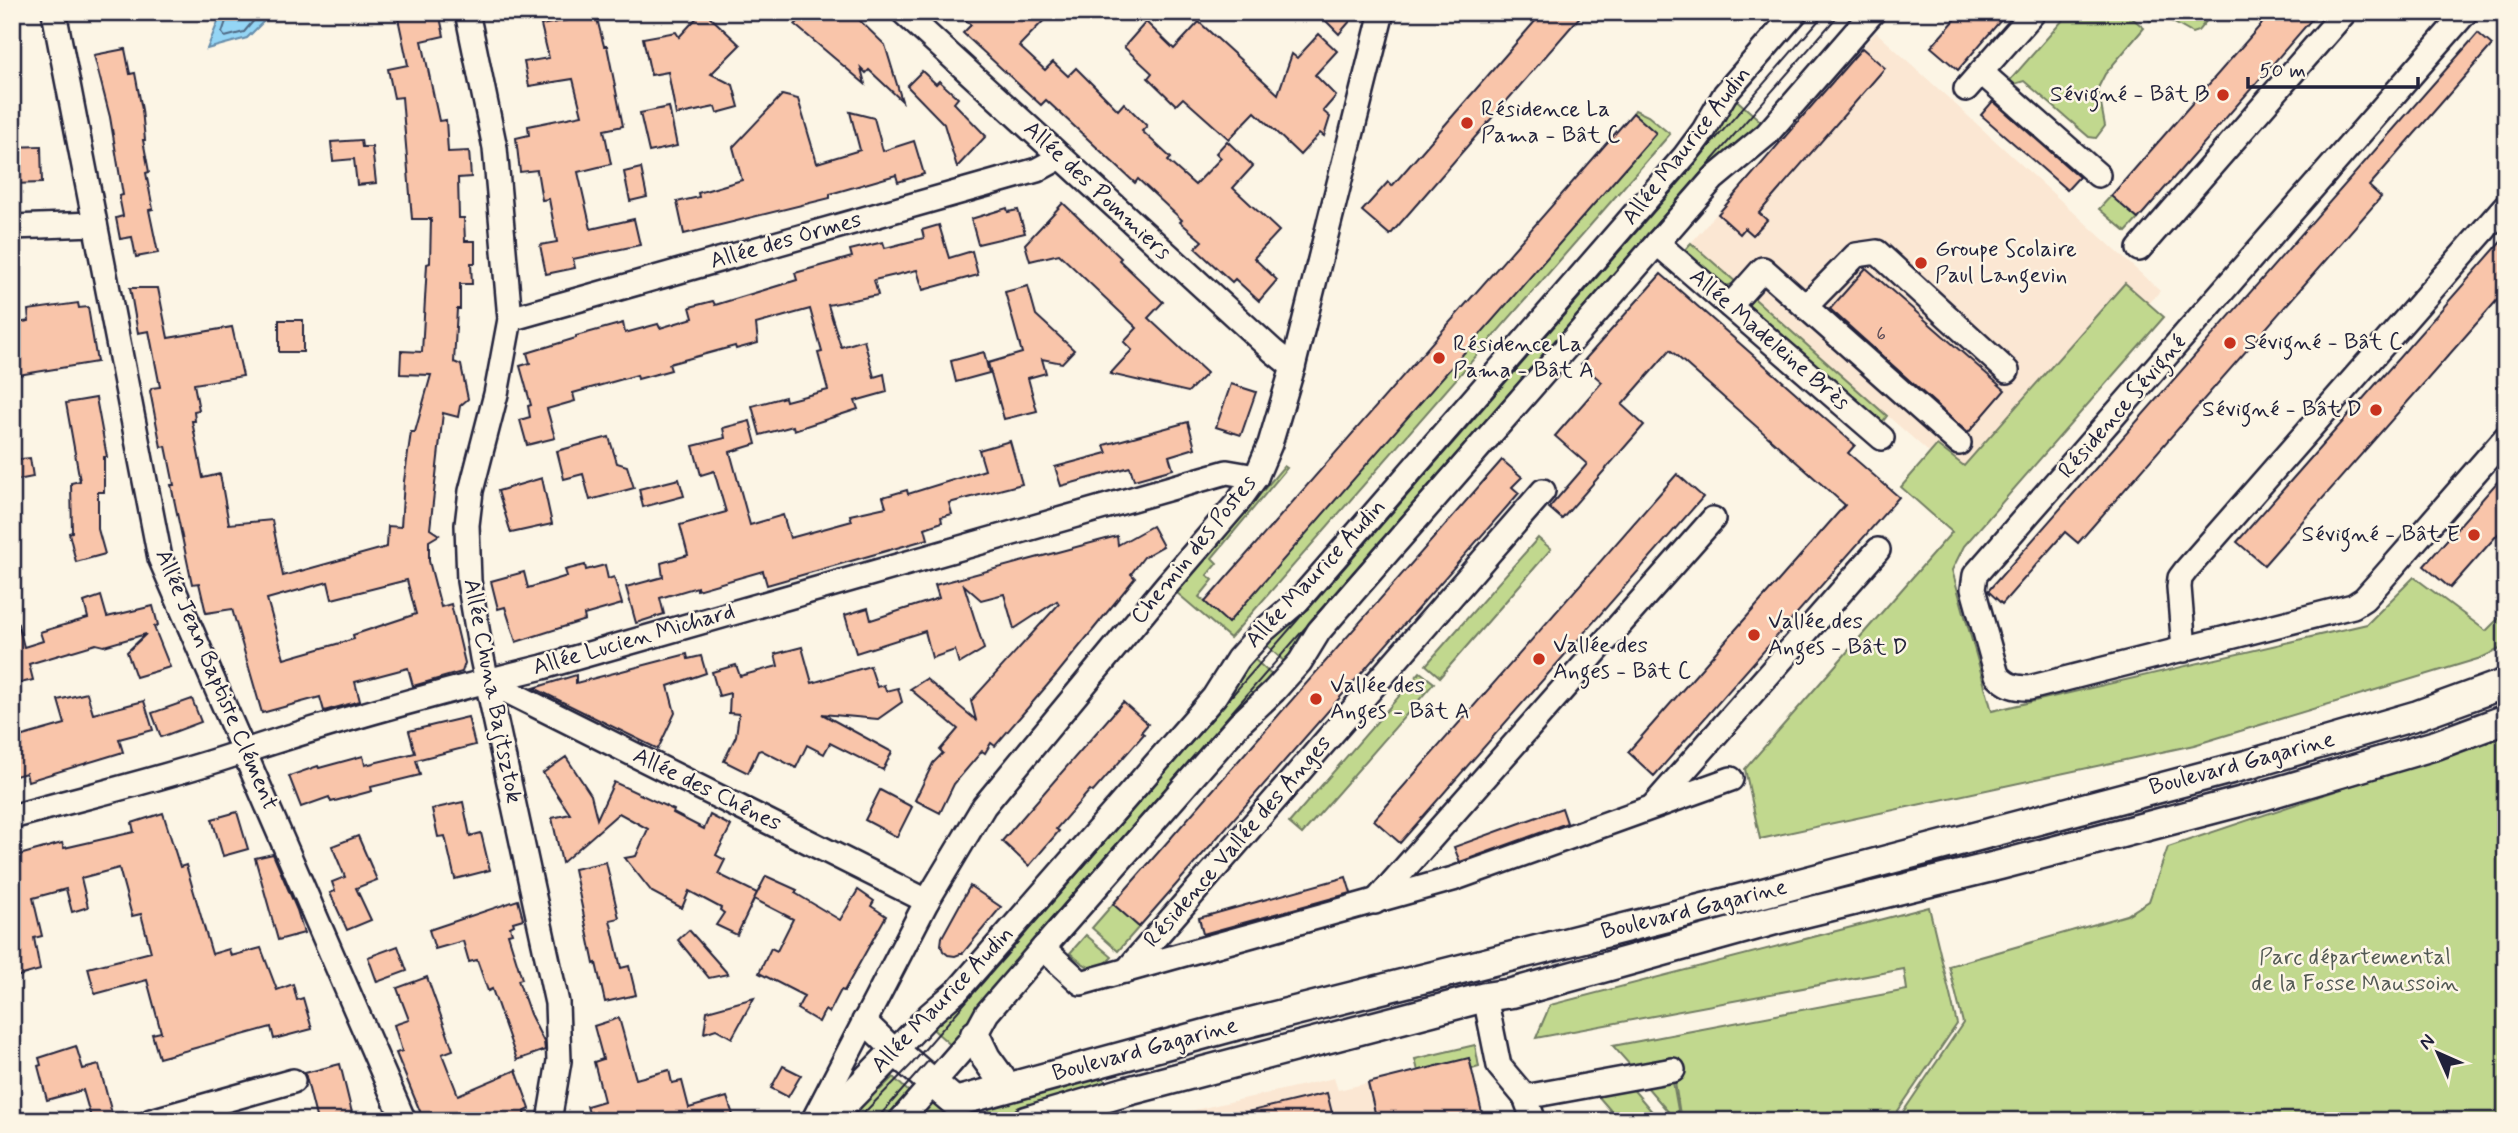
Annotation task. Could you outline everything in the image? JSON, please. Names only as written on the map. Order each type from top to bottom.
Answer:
[{"type":"main road","name":"Boulevard Gagarine","points":[[895,1051],[955,1102],[1231,1027],[1759,894],[2250,764],[2418,715],[2506,683]]},
{"type":"main road","name":"Boulevard Gagarine","points":[[1026,1121],[1128,1091],[1485,997],[1511,993],[1775,920],[2000,865],[2262,796],[2436,745],[2506,719]]},
{"type":"main road","points":[[975,1035],[986,1058],[1007,1087]]},
{"type":"main road","name":"Allée Maurice Audin","points":[[820,1121],[848,1099],[895,1051]]},
{"type":"street","name":"Allée Jean Baptiste Clément","points":[[54,12],[160,558],[404,1121]]},
{"type":"street","name":"Allée Chuna Bajtsztok","points":[[467,12],[495,148],[510,318],[496,394],[471,491],[467,525],[469,581],[486,681],[557,1003],[559,1061],[549,1121]]},
{"type":"street","name":"Allée des Pommiers","points":[[903,12],[1293,367]]},
{"type":"street","name":"Chemin des Postes","points":[[813,1121],[927,901],[984,806],[1256,477],[1270,444],[1293,367],[1382,12]]},
{"type":"street","name":"Allée Maurice Audin","points":[[895,1051],[929,1015],[958,990],[1214,697],[1238,659],[1263,631],[1298,600],[1675,168],[1704,130],[1725,94],[1796,12]]},
{"type":"street","name":"Allée Maurice Audin","points":[[900,1121],[975,1035],[987,1013],[1043,948],[1240,723],[1287,677],[1300,662],[1319,631],[1713,179],[1767,134],[1873,12]]},
{"type":"street","points":[[2034,12],[1973,81],[2098,175]]},
{"type":"street","points":[[2139,249],[2346,12]]},
{"type":"street","name":"Résidence Sévigné","points":[[2466,12],[1975,575],[1973,582],[1997,676],[2008,685],[2029,688],[2342,610],[2364,599],[2506,437]]},
{"type":"street","name":"Allée des Ormes","points":[[510,318],[1037,170],[1061,157]]},
{"type":"street","points":[[2185,650],[2180,578],[2506,205]]},
{"type":"street","points":[[12,227],[95,224]]},
{"type":"street","name":"Allée Madeleine Brès","points":[[1657,243],[1882,438]]},
{"type":"street","points":[[1806,306],[1818,297],[1856,255],[1877,253],[2007,371]]},
{"type":"street","points":[[1730,306],[1763,269],[1959,443]]},
{"type":"street","name":"Allée Lucien Michard","points":[[12,817],[1227,472],[1256,477]]},
{"type":"street","name":"Résidence Vallée des Anges","points":[[1126,971],[1543,491]]},
{"type":"street","points":[[1375,902],[1713,519]]},
{"type":"street","points":[[1651,808],[1878,550]]},
{"type":"street","name":"Allée des Chênes","points":[[486,681],[927,901]]},
{"type":"street","name":"Résidence Vallée des Anges","points":[[1043,948],[1081,983],[1453,879],[1731,779]]},
{"type":"street","points":[[1485,997],[1499,1066],[1525,1097],[1534,1121]]},
{"type":"street","points":[[864,1021],[895,1051]]},
{"type":"street","points":[[1525,1097],[1673,1070]]},
{"type":"street","points":[[152,1121],[293,1082]]},
{"type":"shaded area","name":"Groupe Scolaire Paul Langevin","points":[[1876,32],[2160,291],[1981,498],[1691,243]]},
{"type":"shaded area","points":[[1334,1078],[1338,1090],[1368,1083],[1377,1121],[1169,1121],[1177,1114]]},
{"type":"green space","points":[[2070,12],[2125,12],[2144,28],[2105,74],[2098,88],[2105,126],[2096,138],[2089,137],[2024,81],[2004,87]]},
{"type":"green space","points":[[2140,12],[2214,12],[2198,31],[2192,33],[2158,14],[2150,21]]},
{"type":"green space","points":[[1731,95],[1765,125],[1288,665],[1263,642]]},
{"type":"green space","points":[[1635,110],[1648,116],[1670,134],[1230,638],[1177,593],[1284,466],[1287,468],[1212,558],[1217,563],[1207,575],[1213,580],[1199,597],[1228,622],[1656,133],[1633,113]]},
{"type":"green space","points":[[2111,196],[2138,219],[2126,232],[2099,209]]},
{"type":"green space","points":[[1691,243],[1737,283],[1721,287],[1682,253]]},
{"type":"green space","points":[[2125,283],[2164,317],[1964,546],[1952,570],[1992,711],[2367,624],[2414,577],[2486,631],[2506,611],[2506,646],[2481,658],[2194,745],[1760,839],[1745,769],[1952,532],[1901,487],[1937,445],[1964,466]]},
{"type":"green space","points":[[1747,292],[1887,416],[1880,425],[1747,308]]},
{"type":"green space","points":[[1538,538],[1551,549],[1440,677],[1426,665]]},
{"type":"green space","points":[[1251,656],[1276,679],[954,1048],[928,1025]]},
{"type":"green space","points":[[1420,672],[1434,683],[1302,834],[1289,823]]},
{"type":"green space","name":"Parc départemental de la Fosse Maussoin","points":[[2506,734],[2506,1121],[1897,1121],[1963,1023],[1949,966],[2127,915],[2149,901],[2168,847]]},
{"type":"green space","points":[[1113,904],[1139,927],[1118,951],[1092,928]]},
{"type":"green space","points":[[1929,907],[1957,1024],[1891,1121],[1681,1121],[1671,1057],[1633,1066],[1613,1046],[1907,990],[1904,969],[1536,1038],[1550,1005]]},
{"type":"green space","points":[[1086,935],[1112,957],[1096,968],[1086,965],[1070,953]]},
{"type":"green space","points":[[1475,1045],[1479,1067],[1472,1069],[1469,1059],[1418,1071],[1415,1059]]},
{"type":"green space","points":[[1103,1074],[1106,1085],[991,1118],[987,1105]]},
{"type":"green space","points":[[893,1077],[909,1092],[897,1105],[902,1110],[892,1121],[836,1121],[876,1087],[880,1090]]},
{"type":"green space","points":[[1671,1080],[1680,1121],[1676,1121],[1647,1087]]},
{"type":"green space","points":[[1631,1087],[1660,1121],[1628,1121],[1623,1115],[1618,1119],[1598,1096]]},
{"type":"green space","points":[[932,1101],[948,1115],[970,1110],[974,1121],[910,1121]]},
{"type":"water","points":[[222,12],[268,12],[267,18],[247,38],[207,49]]},
{"type":"building","points":[[439,12],[444,36],[422,41],[439,121],[446,120],[448,152],[469,151],[471,177],[458,178],[459,218],[464,218],[465,241],[475,241],[475,263],[471,263],[472,284],[460,284],[454,362],[461,365],[468,399],[460,406],[458,417],[443,413],[430,529],[439,535],[429,541],[429,561],[441,607],[451,604],[465,663],[462,672],[413,686],[408,668],[355,682],[360,701],[324,711],[320,697],[262,713],[232,609],[206,613],[199,583],[192,584],[171,485],[174,485],[166,446],[161,447],[150,391],[160,387],[149,331],[138,333],[130,288],[158,288],[168,338],[232,327],[243,376],[194,384],[199,410],[194,411],[195,421],[192,421],[203,478],[220,474],[229,524],[272,520],[283,576],[387,547],[388,526],[401,527],[411,432],[415,432],[431,375],[400,374],[401,351],[422,352],[431,219],[412,219],[402,97],[394,98],[388,69],[408,65],[398,18]],"holes":[[[407,580],[416,614],[353,635],[354,639],[284,659],[267,599],[328,582],[332,599]]]},
{"type":"building","points":[[702,12],[740,45],[711,74],[733,85],[739,107],[717,113],[715,107],[676,115],[668,72],[651,75],[643,38],[676,32],[679,37]]},
{"type":"building","points":[[807,12],[851,12],[885,45],[902,101],[869,70],[866,73],[861,68],[865,84],[795,25]]},
{"type":"building","points":[[957,12],[1052,12],[1019,46],[1045,70],[1053,62],[1068,76],[1076,68],[1118,110],[1124,103],[1147,126],[1142,131],[1171,158],[1168,161],[1195,185],[1221,158],[1216,153],[1227,141],[1253,166],[1233,188],[1279,231],[1254,258],[1277,280],[1259,301],[1235,279],[1232,282],[1195,248],[1202,241],[1138,179],[1135,183],[1046,100],[1041,105],[963,33],[971,25]]},
{"type":"building","points":[[1317,12],[1358,12],[1339,34]]},
{"type":"building","name":"Résidence La Pama - Bât C","points":[[1543,12],[1584,12],[1390,235],[1362,211],[1388,182],[1392,186]]},
{"type":"building","points":[[1962,12],[2008,12],[1958,70],[1931,47]]},
{"type":"building","name":"Sévigné - Bât B","points":[[2272,12],[2318,12],[2138,219],[2111,196]]},
{"type":"building","points":[[596,15],[604,46],[607,46],[623,126],[604,130],[611,164],[578,172],[591,229],[634,219],[640,245],[573,259],[575,268],[546,274],[540,245],[557,242],[549,199],[542,200],[537,170],[520,172],[516,138],[529,135],[528,126],[582,115],[573,79],[529,86],[524,62],[549,58],[541,25]]},
{"type":"building","points":[[1146,22],[1174,49],[1199,22],[1278,94],[1292,54],[1297,58],[1319,34],[1337,51],[1315,75],[1336,96],[1323,111],[1330,117],[1324,136],[1320,133],[1300,155],[1255,112],[1229,139],[1183,98],[1176,105],[1148,78],[1152,73],[1124,47]]},
{"type":"building","name":"Sévigné - Bât C","points":[[2478,33],[2492,45],[2369,186],[2381,197],[2078,543],[2065,532],[2002,604],[1988,591]]},
{"type":"building","points":[[1862,48],[1885,68],[1759,213],[1767,220],[1753,235],[1745,228],[1740,234],[1718,214]]},
{"type":"building","points":[[125,49],[130,74],[135,73],[142,110],[143,140],[149,172],[146,173],[153,209],[149,210],[158,253],[136,257],[132,237],[120,239],[116,218],[123,216],[119,196],[123,195],[110,117],[94,55]]},
{"type":"building","points":[[922,71],[936,84],[939,81],[958,98],[954,103],[986,136],[957,167],[944,124],[907,86]]},
{"type":"building","points":[[782,95],[798,99],[817,163],[860,150],[850,112],[874,118],[883,151],[914,141],[924,174],[898,182],[896,175],[830,194],[830,198],[684,234],[677,202],[699,197],[698,193],[742,180],[733,147]]},
{"type":"building","points":[[1993,101],[2079,177],[2067,190],[1981,115]]},
{"type":"building","points":[[669,107],[677,146],[649,152],[640,113]]},
{"type":"building","name":"Résidence La Pama - Bât A","points":[[1633,113],[1656,133],[1228,623],[1205,602]]},
{"type":"building","points":[[361,140],[362,147],[372,147],[376,183],[357,185],[354,159],[333,161],[331,142]]},
{"type":"building","points":[[41,146],[42,183],[12,184],[12,147]]},
{"type":"building","points":[[641,168],[647,197],[630,201],[624,172]]},
{"type":"building","points":[[1063,203],[1163,302],[1148,318],[1207,373],[1188,392],[1110,374],[1132,350],[1124,342],[1137,328],[1059,254],[1030,261],[1025,244]]},
{"type":"building","points":[[1007,208],[1008,212],[1018,210],[1025,233],[978,244],[971,219]]},
{"type":"building","points":[[939,225],[949,258],[972,251],[978,275],[923,290],[917,270],[874,280],[878,295],[828,305],[841,347],[864,340],[874,377],[884,374],[887,392],[855,401],[858,409],[794,430],[793,426],[760,435],[752,406],[785,397],[786,401],[828,390],[818,353],[822,352],[810,309],[756,324],[758,343],[736,349],[735,346],[669,364],[671,370],[638,379],[637,375],[573,393],[575,401],[547,409],[555,438],[527,445],[520,420],[530,417],[528,406],[531,405],[520,366],[530,363],[527,353],[623,323],[625,333],[658,324],[660,328],[693,318],[690,307],[713,301],[715,305],[797,280],[795,273],[852,257],[850,250],[883,242],[885,248],[924,238],[922,230]]},
{"type":"building","name":"Sévigné - Bât D","points":[[2506,236],[2506,290],[2264,565],[2237,542]]},
{"type":"building","points":[[1866,268],[2005,390],[1968,433],[1830,309]]},
{"type":"building","points":[[1661,274],[1855,445],[1848,453],[1899,497],[1654,776],[1628,752],[1845,505],[1670,350],[1622,405],[1644,425],[1562,519],[1549,508],[1587,464],[1555,436],[1602,382],[1581,364]]},
{"type":"building","points":[[1028,286],[1036,315],[1074,350],[1062,363],[1042,359],[1046,373],[1028,378],[1037,411],[1004,419],[988,363],[1022,353],[1005,292]]},
{"type":"building","points":[[78,303],[79,308],[88,307],[97,362],[12,376],[12,324],[29,321],[28,310]]},
{"type":"building","points":[[279,320],[303,320],[303,352],[279,352]]},
{"type":"building","points":[[984,352],[989,373],[956,382],[951,361]]},
{"type":"building","points":[[1231,384],[1256,392],[1241,435],[1216,427]]},
{"type":"building","points":[[96,398],[107,457],[104,457],[104,492],[98,492],[98,529],[105,554],[76,562],[69,533],[72,532],[71,483],[80,481],[66,403]]},
{"type":"building","points":[[750,421],[756,444],[730,452],[750,525],[783,515],[790,538],[852,521],[850,515],[886,507],[883,497],[907,490],[908,494],[985,470],[979,450],[1010,441],[1022,484],[949,503],[952,514],[941,517],[942,522],[925,528],[928,539],[767,585],[763,571],[697,590],[697,587],[660,598],[664,614],[636,623],[626,587],[663,577],[661,563],[688,555],[680,525],[726,512],[714,471],[701,475],[693,446],[725,438],[723,428]]},
{"type":"building","points":[[1188,422],[1195,448],[1169,456],[1173,469],[1134,480],[1130,467],[1061,486],[1055,467],[1107,453],[1104,445]]},
{"type":"building","points":[[609,437],[617,463],[627,466],[634,488],[590,500],[583,474],[564,479],[557,451]]},
{"type":"building","points":[[30,458],[33,477],[12,481],[12,460]]},
{"type":"building","name":"Vallée des Anges - Bât A","points":[[1502,460],[1522,477],[1512,487],[1519,493],[1139,927],[1113,904]]},
{"type":"building","name":"Sévigné - Bât E","points":[[2506,472],[2506,525],[2450,588],[2424,566]]},
{"type":"building","name":"Vallée des Anges - Bât C","points":[[1677,474],[1703,497],[1400,843],[1374,820]]},
{"type":"building","points":[[542,478],[552,524],[511,533],[498,491]]},
{"type":"building","points":[[679,479],[684,496],[643,507],[639,489]]},
{"type":"building","points":[[1152,526],[1163,546],[1144,557],[1131,574],[1135,578],[1057,674],[995,746],[991,743],[985,753],[982,751],[954,784],[940,813],[915,800],[933,763],[943,753],[940,750],[958,729],[910,689],[926,679],[976,720],[971,701],[1059,604],[1057,601],[1014,629],[1004,594],[981,600],[964,585],[984,649],[959,664],[955,650],[932,658],[925,631],[856,653],[845,615],[868,608],[871,620],[939,598],[935,585],[1117,536],[1118,545]]},
{"type":"building","points":[[585,565],[586,570],[605,565],[608,579],[614,577],[622,604],[584,615],[585,620],[516,642],[505,607],[498,609],[491,581],[524,572],[528,588],[567,576],[565,570]]},
{"type":"building","points":[[101,596],[107,617],[153,606],[158,625],[154,627],[170,667],[136,677],[127,652],[146,634],[104,646],[96,644],[29,664],[33,680],[12,685],[12,625],[18,624],[24,647],[43,641],[40,632],[88,618],[84,602]]},
{"type":"building","points":[[802,647],[812,683],[870,666],[877,687],[884,685],[886,691],[898,688],[902,702],[878,719],[822,714],[892,752],[883,770],[830,743],[824,754],[807,745],[796,768],[761,750],[758,751],[748,773],[724,761],[736,736],[739,714],[729,713],[730,693],[719,696],[712,672],[736,665],[740,676],[778,666],[775,654]]},
{"type":"building","points":[[687,654],[688,659],[701,656],[706,673],[668,686],[675,713],[658,749],[534,688],[576,675],[576,683]]},
{"type":"building","points":[[87,693],[93,714],[144,701],[153,730],[119,739],[123,752],[28,781],[26,773],[12,777],[12,739],[65,724],[58,700]]},
{"type":"building","points":[[192,699],[201,722],[161,737],[152,713]]},
{"type":"building","points":[[1123,702],[1148,724],[1141,732],[1144,734],[1056,829],[1059,831],[1029,866],[1002,841]]},
{"type":"building","points":[[468,717],[475,745],[416,760],[420,775],[371,787],[372,791],[331,802],[329,797],[301,807],[289,776],[363,756],[365,765],[415,753],[409,731]]},
{"type":"building","points":[[566,757],[591,795],[597,819],[614,782],[674,810],[673,813],[704,829],[710,815],[731,826],[716,855],[725,860],[718,874],[757,893],[737,935],[716,925],[724,913],[721,908],[689,891],[682,908],[652,892],[625,858],[636,856],[648,829],[619,813],[562,863],[552,818],[570,814],[543,773]]},
{"type":"building","points":[[880,790],[912,807],[897,837],[865,820]]},
{"type":"building","points":[[463,802],[470,836],[481,833],[490,870],[455,879],[445,836],[438,837],[432,809]]},
{"type":"building","points":[[1562,808],[1567,823],[1460,862],[1454,847]]},
{"type":"building","points":[[237,812],[248,849],[223,856],[212,819]]},
{"type":"building","points":[[163,813],[180,867],[186,865],[212,954],[229,949],[231,956],[261,948],[277,990],[293,984],[297,1000],[303,998],[312,1029],[274,1039],[271,1027],[159,1058],[152,1034],[161,1032],[147,980],[95,994],[88,968],[151,952],[141,914],[132,916],[119,868],[81,878],[88,907],[72,912],[66,889],[33,898],[42,936],[34,938],[40,970],[12,978],[12,857],[62,843],[64,848],[134,832],[132,823]]},
{"type":"building","points":[[358,836],[377,880],[356,888],[371,920],[347,930],[330,893],[335,891],[332,882],[345,877],[332,846]]},
{"type":"building","points":[[273,854],[304,933],[278,940],[255,858]]},
{"type":"building","points":[[606,862],[619,918],[610,920],[621,968],[629,966],[636,995],[605,1002],[574,869]]},
{"type":"building","points":[[766,876],[797,890],[795,893],[840,920],[858,890],[874,901],[871,906],[886,916],[844,991],[841,990],[829,1013],[825,1010],[819,1022],[797,1009],[804,996],[759,973],[771,948],[777,951],[793,919],[754,899]]},
{"type":"building","points":[[1346,877],[1351,893],[1203,934],[1199,918]]},
{"type":"building","points":[[970,886],[1001,907],[963,953],[948,955],[941,945],[942,937]]},
{"type":"building","points":[[518,900],[523,919],[513,922],[514,925],[510,927],[512,933],[508,934],[522,979],[518,980],[545,1050],[517,1060],[492,989],[488,991],[477,960],[469,962],[463,941],[435,949],[429,930]]},
{"type":"building","points":[[689,930],[728,974],[709,978],[678,940]]},
{"type":"building","points":[[398,946],[407,971],[377,982],[368,957]]},
{"type":"building","points":[[427,977],[453,1050],[442,1054],[458,1095],[516,1070],[530,1109],[524,1112],[526,1121],[424,1121],[396,1053],[402,1051],[394,1025],[409,1020],[397,988]]},
{"type":"building","points":[[754,998],[732,1038],[716,1029],[704,1033],[707,1011]]},
{"type":"building","points":[[619,1018],[636,1079],[669,1070],[672,1083],[682,1081],[689,1108],[727,1097],[733,1115],[713,1121],[591,1121],[587,1106],[604,1101],[594,1062],[603,1059],[594,1026]]},
{"type":"building","points":[[76,1046],[83,1069],[99,1065],[114,1121],[92,1121],[83,1090],[47,1100],[38,1066],[41,1065],[39,1058]]},
{"type":"building","points":[[1469,1058],[1484,1121],[1377,1121],[1368,1083]]},
{"type":"building","points":[[340,1064],[354,1121],[317,1121],[305,1073]]},
{"type":"building","points":[[783,1066],[801,1075],[788,1097],[771,1088]]},
{"type":"building","points":[[1327,1093],[1334,1121],[1240,1121],[1239,1114]]},
{"type":"tram line","points":[[856,1121],[911,1065],[1826,12]]},
{"type":"tram line","points":[[1037,936],[1841,12]]},
{"type":"tram line","points":[[875,1121],[929,1060]]},
{"type":"place","name":"Sévigné - Bât B","points":[[2223,95]]},
{"type":"place","name":"Résidence La Pama - Bât C","points":[[1467,123]]},
{"type":"place","name":"Groupe Scolaire Paul Langevin","points":[[1921,263]]},
{"type":"place","name":"Sévigné - Bât C","points":[[2230,343]]},
{"type":"place","name":"Résidence La Pama - Bât A","points":[[1439,358]]},
{"type":"place","name":"Sévigné - Bât D","points":[[2376,410]]},
{"type":"place","name":"Sévigné - Bât E","points":[[2474,535]]},
{"type":"place","name":"Vallée des Anges - Bât D","points":[[1754,635]]},
{"type":"place","name":"Vallée des Anges - Bât C","points":[[1539,659]]},
{"type":"place","name":"Vallée des Anges - Bât A","points":[[1316,699]]}]
